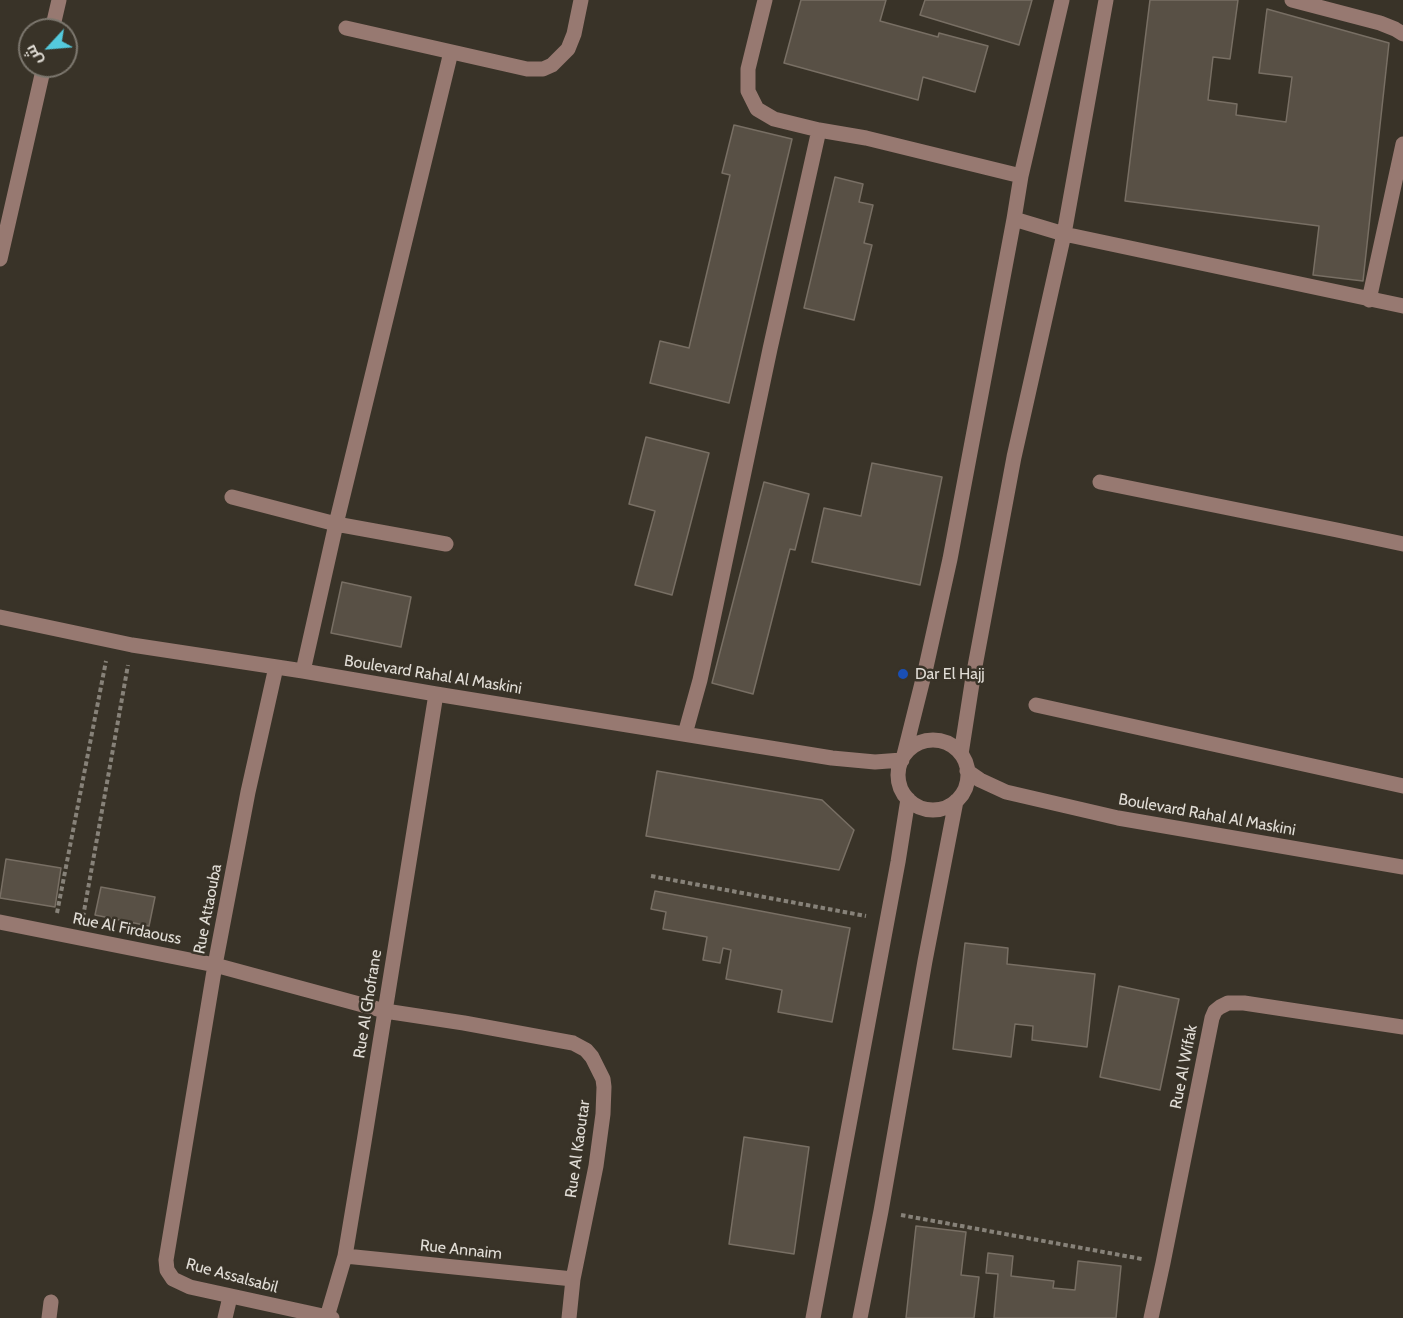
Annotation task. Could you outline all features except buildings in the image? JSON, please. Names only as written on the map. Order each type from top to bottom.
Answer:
[{"type":"street","points":[[55,18],[59,0]]},
{"type":"street","points":[[346,28],[527,69],[543,69],[559,60],[568,49],[574,34],[581,0]]},
{"type":"street","points":[[765,0],[748,69],[748,91],[757,109],[774,119],[866,138],[1021,176]]},
{"type":"street","points":[[813,1318],[908,799],[899,784],[898,776],[926,667],[950,559],[1021,176],[1062,0]]},
{"type":"street","points":[[860,1318],[923,972],[959,797],[967,782],[967,771],[961,754],[973,677],[1014,457],[1064,234],[1106,0]]},
{"type":"street","points":[[1292,0],[1380,23],[1403,34]]},
{"type":"street","points":[[303,671],[336,524],[451,52]]},
{"type":"street","points":[[0,259],[41,78]]},
{"type":"street","points":[[685,734],[710,635],[819,130]]},
{"type":"street","points":[[1369,300],[1403,144]]},
{"type":"street","points":[[1014,219],[1064,234],[1403,306]]},
{"type":"street","points":[[1100,482],[1403,544]]},
{"type":"street","points":[[232,497],[336,524],[446,544]]},
{"type":"street","name":"Boulevard Rahal Al Maskini","points":[[0,617],[132,645],[832,758],[875,762],[903,757],[911,748],[927,741],[946,743],[961,754]]},
{"type":"street","name":"Rue Attaouba","points":[[182,1159],[215,965],[248,792],[276,667]]},
{"type":"street","name":"Rue Al Ghofrane","points":[[330,1318],[345,1256],[436,694]]},
{"type":"street","points":[[1036,705],[1403,786]]},
{"type":"street","name":"Boulevard Rahal Al Maskini","points":[[861,761],[898,776]]},
{"type":"street","name":"Boulevard Rahal Al Maskini","points":[[967,771],[1006,792],[1118,818],[1403,867]]},
{"type":"street","name":"Boulevard Rahal Al Maskini","points":[[908,799],[922,808],[932,810],[948,806],[959,797],[1006,792]]},
{"type":"street","name":"Rue Al Firdaouss","points":[[0,922],[215,965],[385,1011]]},
{"type":"street","name":"Rue Al Wifak","points":[[1151,1318],[1215,1011],[1228,1003],[1245,1003],[1403,1027]]},
{"type":"street","name":"Rue Al Kaoutar","points":[[385,1011],[573,1043],[586,1050],[592,1057],[603,1079],[603,1114],[596,1166],[573,1279],[569,1318]]},
{"type":"street","name":"Rue Assalsabil","points":[[182,1159],[166,1260],[167,1270],[173,1279],[179,1283],[231,1297],[330,1318]]},
{"type":"street","name":"Rue Annaim","points":[[345,1256],[573,1279]]},
{"type":"street","points":[[225,1318],[231,1297]]},
{"type":"street","points":[[49,1318],[51,1302]]},
{"type":"path","points":[[53,934],[110,639]]},
{"type":"path","points":[[79,939],[132,645]]},
{"type":"path","points":[[651,876],[887,920]]},
{"type":"path","points":[[881,1211],[1163,1263]]},
{"type":"place","name":"Dar El Hajj","points":[[903,674]]}]
